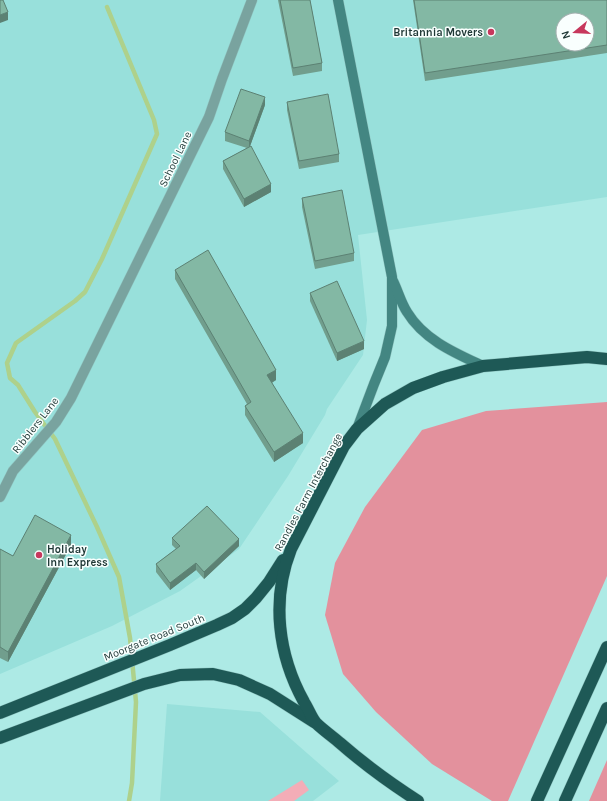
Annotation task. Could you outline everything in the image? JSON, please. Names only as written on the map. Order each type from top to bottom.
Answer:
[{"type":"highway","points":[[587,357],[607,350]]},
{"type":"highway","name":"Randles Farm Interchange","points":[[418,801],[400,790],[358,758],[316,723],[298,690],[288,664],[279,623],[281,585],[290,549],[344,446],[357,429],[385,404],[413,388],[443,377],[483,366],[587,357],[607,359]]},
{"type":"highway","name":"Moorgate Road South","points":[[0,714],[232,618],[245,609],[256,598],[269,582],[290,549]]},
{"type":"highway","points":[[537,801],[607,647]]},
{"type":"highway","points":[[0,738],[144,684],[180,675],[213,674],[239,680],[270,694],[316,723]]},
{"type":"highway","points":[[565,801],[607,708]]},
{"type":"highway","points":[[400,790],[405,801]]},
{"type":"main road","points":[[338,0],[392,277],[392,326],[385,358],[357,429]]},
{"type":"main road","points":[[392,277],[407,312],[421,330],[442,346],[483,366]]},
{"type":"street","name":"School Lane","points":[[108,323],[208,117],[252,0]]},
{"type":"street","name":"Ribblers Lane","points":[[0,496],[13,471],[56,422],[71,398],[108,323]]},
{"type":"shaded area","points":[[0,0],[607,0],[607,197],[358,235],[367,320],[363,355],[327,409],[325,415],[288,476],[239,549],[180,591],[112,626],[0,674]]},
{"type":"shaded area","points":[[607,402],[607,576],[508,801],[492,801],[432,764],[376,712],[343,674],[325,615],[335,563],[365,507],[422,430],[486,411]]},
{"type":"shaded area","points":[[167,704],[260,712],[339,781],[313,801],[160,801]]},
{"type":"shaded area","points":[[607,760],[607,801],[589,801]]},
{"type":"shaded area","points":[[302,780],[309,790],[294,801],[268,801]]},
{"type":"building","points":[[0,0],[3,0],[8,12],[0,15]]},
{"type":"building","points":[[280,0],[310,0],[322,63],[293,68]]},
{"type":"building","name":"Britannia Movers","points":[[414,0],[607,0],[607,45],[595,47],[595,12],[555,12],[555,52],[562,52],[425,73]]},
{"type":"building","points":[[241,89],[265,97],[249,141],[225,132]]},
{"type":"building","points":[[328,94],[339,154],[299,161],[287,102]]},
{"type":"building","points":[[251,146],[271,184],[244,199],[223,161]]},
{"type":"building","points":[[342,190],[354,253],[315,261],[302,198]]},
{"type":"building","points":[[208,250],[276,370],[267,375],[303,433],[274,452],[245,406],[251,402],[175,270]]},
{"type":"building","points":[[337,281],[364,341],[337,353],[310,293]]},
{"type":"building","points":[[207,506],[239,539],[204,572],[196,563],[170,583],[156,564],[180,546],[172,538]]},
{"type":"building","points":[[35,515],[71,535],[8,652],[0,647],[0,549],[13,556]]},
{"type":"waterway","points":[[107,7],[154,120],[157,134],[102,259],[85,292],[75,301],[16,343],[7,363],[10,378],[18,385],[35,412],[55,439],[119,577],[130,638],[136,702],[132,783],[129,801]]},
{"type":"place","name":"Britannia Movers","points":[[491,32]]},
{"type":"place","name":"Holiday Inn Express","points":[[39,555]]}]
